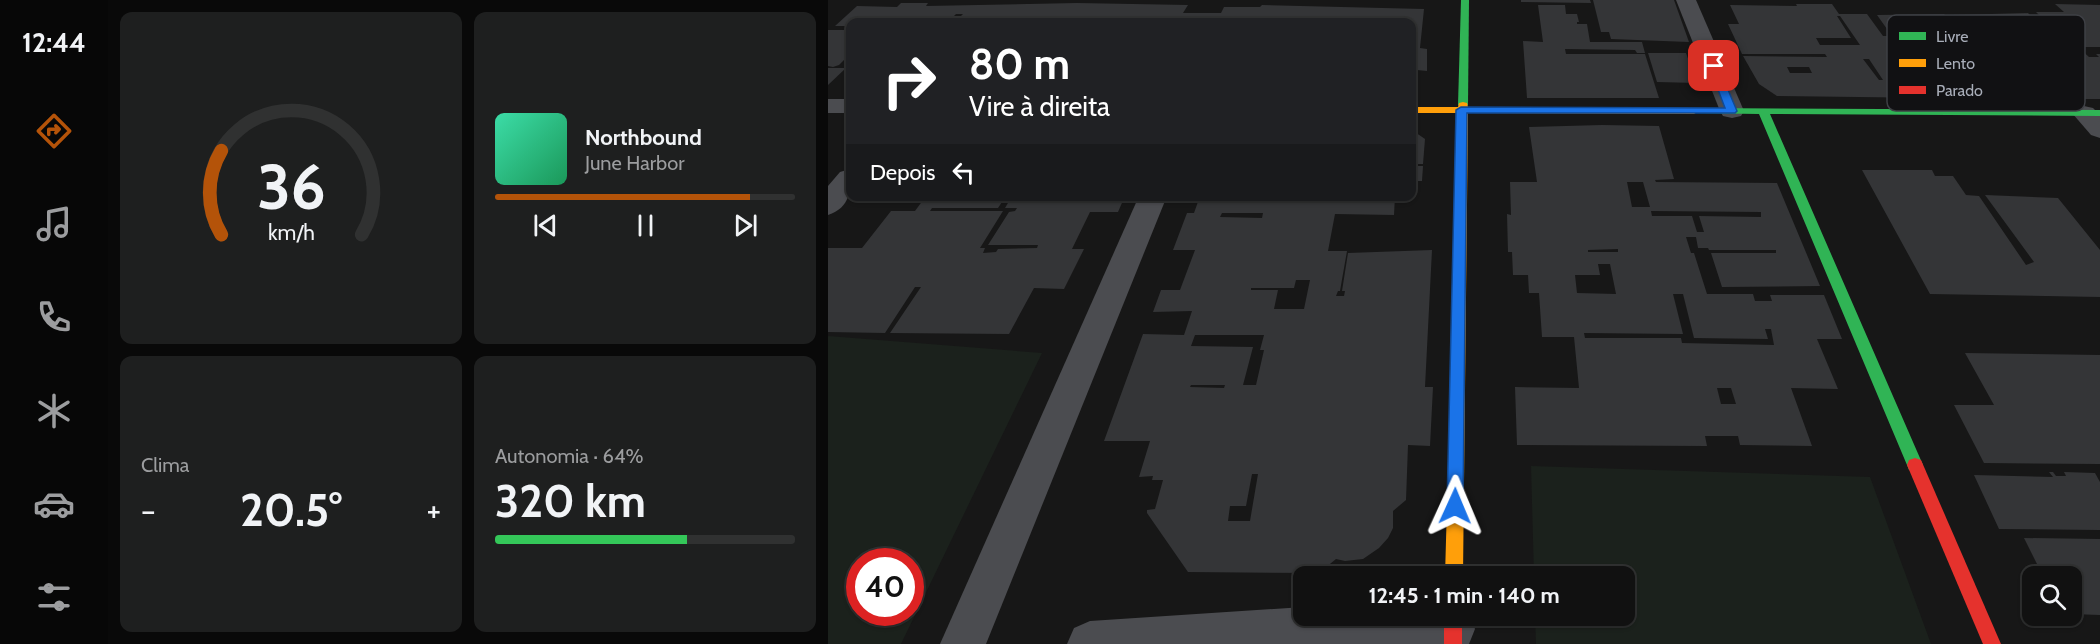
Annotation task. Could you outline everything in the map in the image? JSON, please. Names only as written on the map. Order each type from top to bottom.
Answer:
[{"type":"street","points":[[1454,566],[1461,110],[1465,0]]},
{"type":"street","points":[[1686,0],[1732,111]]},
{"type":"street","points":[[828,106],[846,106]]},
{"type":"street","points":[[1416,110],[1764,111],[2095,119]]},
{"type":"street","points":[[1764,111],[1992,644]]},
{"type":"street","points":[[828,205],[846,183]]},
{"type":"street","points":[[963,644],[1151,201]]},
{"type":"street","points":[[1090,644],[1329,628],[1453,629]]},
{"type":"shaded area","points":[[828,336],[1042,353],[924,597],[924,548],[846,548],[846,626],[910,626],[901,644],[828,644]]},
{"type":"shaded area","points":[[1531,466],[1870,477],[1931,644],[1536,644],[1535,626],[1635,626],[1635,566],[1534,566]]},
{"type":"building","points":[[1521,0],[1590,0],[1591,3],[1521,2]]},
{"type":"building","points":[[1593,0],[1674,0],[1689,42],[1611,39],[1609,32],[1601,32]]},
{"type":"building","points":[[901,3],[928,3],[926,6],[1077,3],[1188,5],[1183,13],[1221,13],[1224,7],[1260,7],[1262,5],[1424,9],[1420,48],[1427,49],[1427,71],[1417,70],[1416,82],[1416,18],[959,18],[963,14],[956,14],[952,18],[846,18],[846,26],[835,26],[857,6],[897,7]]},
{"type":"building","points":[[1832,4],[1839,14],[1867,14],[1883,36],[1887,36],[1887,97],[1777,96],[1759,84],[1743,56],[1827,57],[1825,54],[1742,54],[1728,24],[1739,24],[1730,5]],"holes":[[[1837,16],[1840,16],[1860,45],[1820,45],[1816,38],[1851,38]],[[1863,59],[1869,59],[1883,80],[1879,80]],[[1787,67],[1809,67],[1812,73],[1790,73]]]},
{"type":"building","points":[[2055,4],[2100,5],[2100,47],[2085,47],[2085,15],[2039,15],[2036,12],[2064,12]]},
{"type":"building","points":[[1538,5],[1565,5],[1566,14],[1577,14],[1579,22],[1577,24],[1587,24],[1590,42],[1642,42],[1645,53],[1637,53],[1635,50],[1565,49],[1566,54],[1645,54],[1659,98],[1527,98],[1523,41],[1543,42]]},
{"type":"building","points":[[2028,13],[2030,15],[1953,15]]},
{"type":"building","points":[[1944,14],[1887,15],[1887,29],[1877,15]]},
{"type":"building","points":[[828,30],[846,30],[846,58],[839,65],[828,66]]},
{"type":"building","points":[[1648,53],[1686,53],[1697,83],[1657,82]]},
{"type":"building","points":[[2085,53],[2089,57],[2099,57],[2096,54],[2100,54],[2100,99],[2085,99]]},
{"type":"building","points":[[828,68],[846,68],[828,85]]},
{"type":"building","points":[[1659,126],[1674,179],[1655,180],[1656,182],[1777,183],[1820,286],[1722,287],[1711,253],[1776,253],[1776,250],[1709,250],[1698,248],[1696,237],[1686,237],[1691,253],[1694,253],[1707,294],[1753,294],[1755,301],[1772,301],[1770,295],[1824,295],[1842,339],[1817,339],[1838,389],[1791,388],[1812,446],[1740,445],[1738,436],[1705,436],[1707,446],[1517,445],[1515,387],[1579,388],[1574,337],[1542,337],[1539,293],[1529,293],[1528,275],[1513,275],[1512,252],[1508,252],[1507,214],[1511,215],[1510,182],[1537,182],[1529,127]],"holes":[[[1627,182],[1643,182],[1650,207],[1632,207]],[[1651,211],[1761,212],[1761,217],[1699,216],[1704,232],[1697,232],[1692,216],[1652,216]],[[1618,249],[1618,252],[1588,252],[1588,250]],[[1598,264],[1610,264],[1616,294],[1577,293],[1575,275],[1600,275]],[[1673,294],[1683,294],[1694,338],[1768,339],[1765,329],[1771,329],[1774,345],[1682,343],[1681,338],[1585,338],[1584,333],[1683,334]],[[1717,388],[1731,388],[1736,404],[1721,404]]]},
{"type":"building","points":[[1416,133],[1425,139],[1423,164],[1416,164]]},
{"type":"building","points":[[1416,166],[1423,166],[1422,181],[1416,181]]},
{"type":"building","points":[[1862,170],[1932,170],[1935,176],[1953,176],[1966,195],[1979,196],[2026,265],[2034,262],[1985,195],[2058,198],[2100,250],[2100,297],[1930,294]]},
{"type":"building","points":[[922,201],[1003,201],[998,208],[932,208],[930,211],[1003,211],[980,248],[985,248],[983,253],[996,252],[998,249],[1037,248],[1038,245],[988,245],[1009,212],[1017,208],[1005,208],[1009,201],[1123,201],[1118,212],[1090,212],[1072,249],[1084,249],[1064,289],[1034,288],[1009,334],[890,333],[921,287],[915,287],[885,333],[828,332],[828,248],[862,248],[891,211],[915,211]]},
{"type":"building","points":[[1198,201],[1395,201],[1394,215],[1335,214],[1328,251],[1347,251],[1340,291],[1336,296],[1344,296],[1345,291],[1342,291],[1348,253],[1432,250],[1425,387],[1433,387],[1430,446],[1408,445],[1406,500],[1393,511],[1393,528],[1388,538],[1379,548],[1363,559],[1345,561],[1336,559],[1328,566],[1293,566],[1293,573],[1188,572],[1147,513],[1147,510],[1155,509],[1163,480],[1152,480],[1153,476],[1139,477],[1150,441],[1104,441],[1143,334],[1184,335],[1192,311],[1153,312],[1161,290],[1180,290],[1195,250],[1173,250],[1187,213],[1194,213]],"holes":[[[1222,213],[1263,213],[1262,218],[1220,217]],[[1296,280],[1310,280],[1304,309],[1274,309],[1278,290],[1251,290],[1251,288],[1294,288]],[[1195,335],[1264,335],[1260,350],[1264,350],[1256,385],[1243,385],[1253,347],[1191,346]],[[1191,385],[1225,385],[1224,388],[1190,387]],[[1252,474],[1258,474],[1250,521],[1228,521],[1230,506],[1246,506]]]},
{"type":"building","points":[[1965,353],[2100,355],[2100,464],[1984,463],[1954,405],[1994,405]]},
{"type":"building","points":[[2049,472],[2053,472],[2056,476],[2066,476],[2064,472],[2095,473],[2100,482],[2100,530],[1999,529],[1974,475],[2053,477]]},
{"type":"building","points":[[2024,538],[2100,539],[2100,615],[2082,614],[2082,566],[2038,566]]},
{"type":"traffic: fast","points":[[1463,105],[1465,0]]},
{"type":"traffic: fast","points":[[1694,111],[2100,113]]},
{"type":"traffic: fast","points":[[1763,111],[1915,465]]},
{"type":"traffic: slow","points":[[1454,566],[1463,105]]},
{"type":"traffic: slow","points":[[1416,110],[1694,111]]},
{"type":"traffic: jam","points":[[1915,465],[1992,644]]},
{"type":"traffic: jam","points":[[1453,626],[1453,644]]},
{"type":"route","points":[[1455,506],[1461,110],[1732,111],[1714,66]]}]
